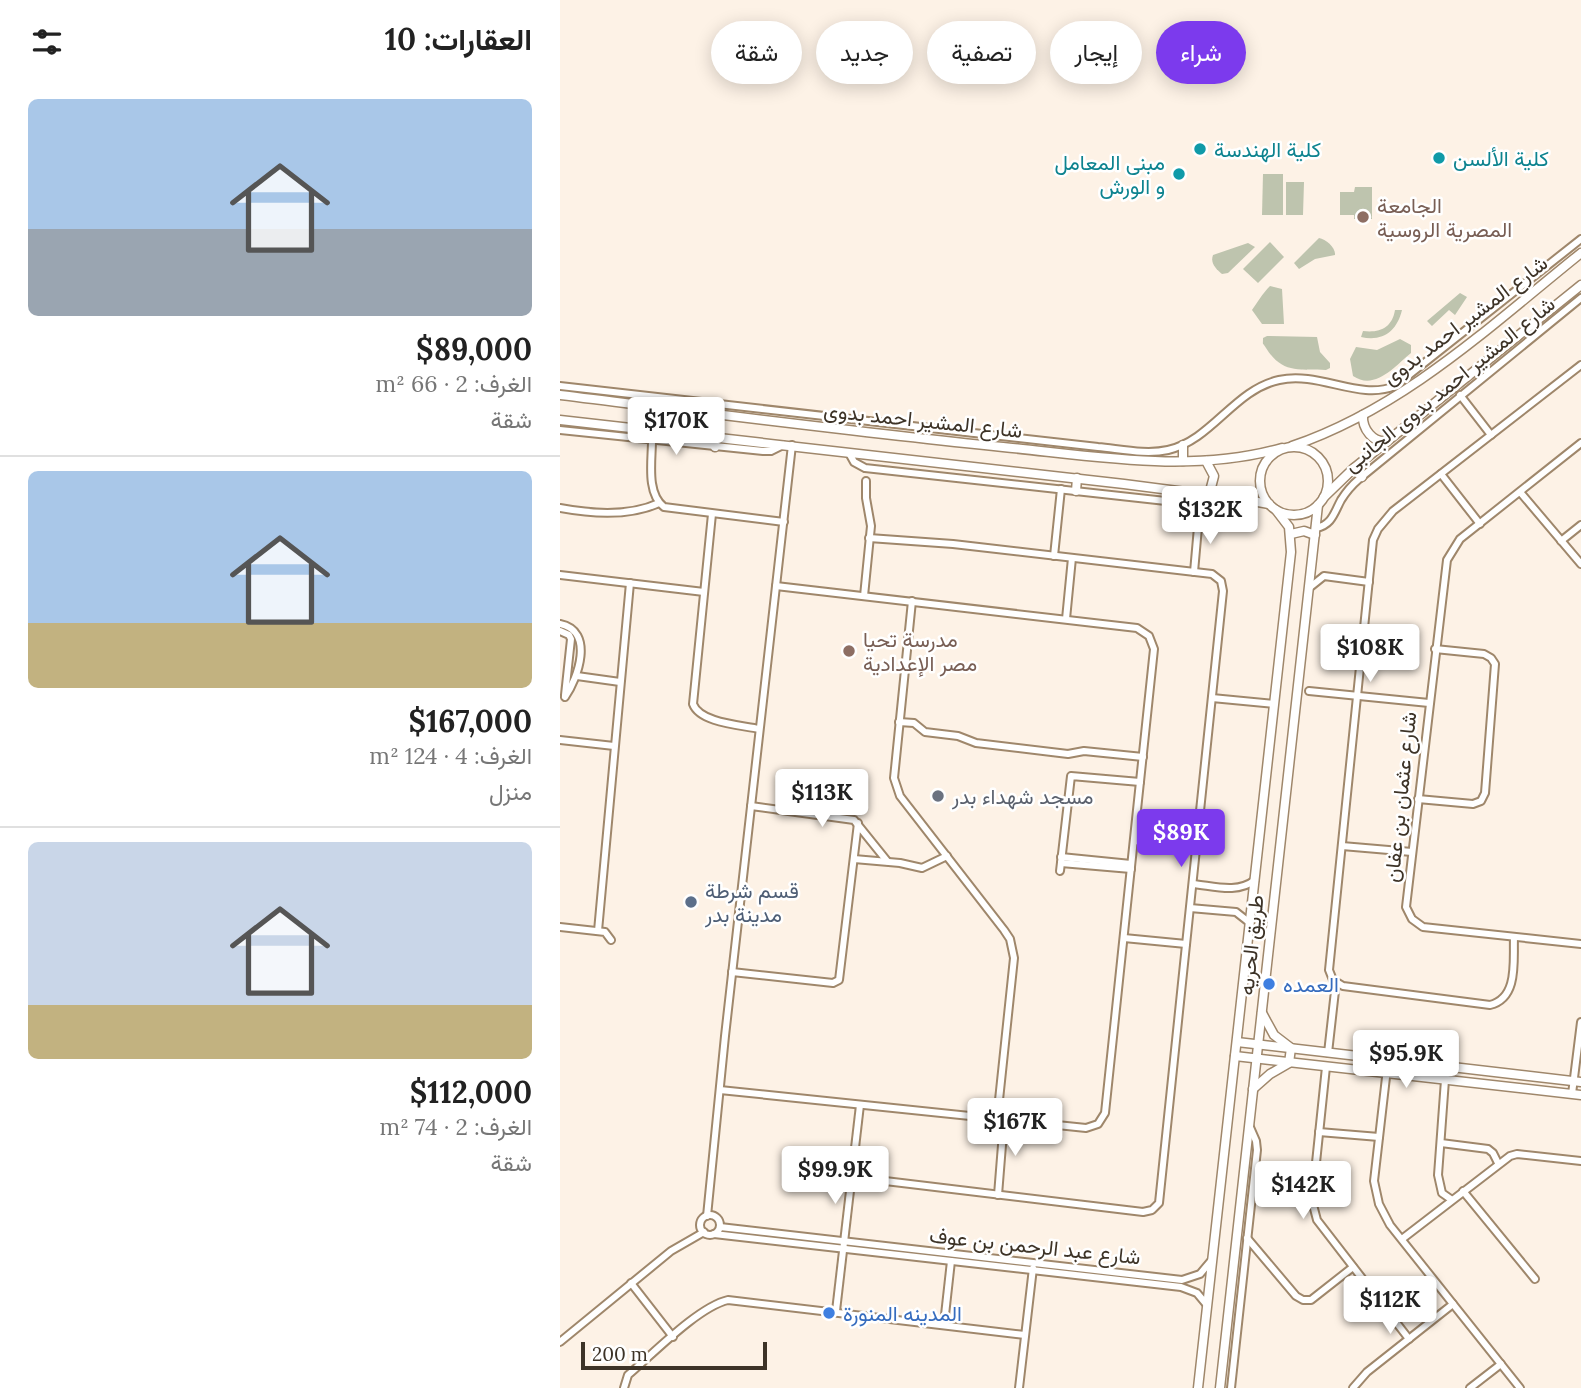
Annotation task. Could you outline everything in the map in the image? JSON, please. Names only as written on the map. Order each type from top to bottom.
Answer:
[{"type":"street","name":"شارع المشير احمد بدوى الجانبى","points":[[1161,456],[1198,436],[1244,396],[1275,381],[1287,378],[1315,379],[1372,391],[1389,388],[1406,378],[1581,239]]},
{"type":"street","name":"شارع المشير احمد بدوى","points":[[1292,446],[1321,436],[1411,387],[1581,253]]},
{"type":"street","name":"شارع المشير احمد بدوى","points":[[1324,497],[1354,468],[1581,285]]},
{"type":"street","points":[[1511,296],[1518,304]]},
{"type":"street","name":"شارع المشير احمد بدوى الجانبى","points":[[1315,532],[1330,520],[1347,491],[1362,477],[1581,298]]},
{"type":"street","points":[[1514,937],[1510,988],[1506,997],[1496,1004],[1343,986],[1336,982],[1329,970],[1373,540],[1377,529],[1393,511],[1581,365]]},
{"type":"street","points":[[1475,370],[1482,377]]},
{"type":"street","points":[[1406,378],[1411,387]]},
{"type":"street","points":[[560,386],[592,395]]},
{"type":"street","name":"شارع المشير احمد بدوى","points":[[560,395],[592,395],[944,441],[1161,456],[1183,461],[1244,457],[1282,448]]},
{"type":"street","points":[[1460,396],[1491,435]]},
{"type":"street","points":[[1434,403],[1441,411]]},
{"type":"street","points":[[1363,415],[1365,428],[1373,438],[1387,441]]},
{"type":"street","name":"شارع المشير احمد بدوى","points":[[560,420],[1077,478],[1209,495],[1273,507]]},
{"type":"street","points":[[560,430],[767,452],[787,445],[784,522],[707,1216],[701,1222],[704,1232]]},
{"type":"street","points":[[715,447],[716,437]]},
{"type":"street","points":[[652,440],[653,492],[659,503],[670,510],[784,522]]},
{"type":"street","name":"شارع عثمان بن عفان","points":[[1581,443],[1460,539],[1447,560],[1406,907],[1408,914],[1423,927],[1581,944]]},
{"type":"street","points":[[1183,445],[1183,461]]},
{"type":"street","points":[[1273,507],[1296,515],[1308,512],[1318,505],[1324,497],[1328,481],[1325,466],[1315,453],[1300,447],[1282,448],[1268,458],[1260,473],[1261,490],[1273,507],[1289,527],[1291,534],[1301,530],[1315,532]]},
{"type":"street","points":[[849,453],[853,462],[865,468],[1193,504],[1202,502],[1209,495],[1214,476],[1206,461]]},
{"type":"street","points":[[1354,468],[1362,477]]},
{"type":"street","points":[[1441,474],[1480,524]]},
{"type":"street","points":[[1076,491],[1077,478]]},
{"type":"street","points":[[863,596],[871,520],[866,501],[866,481]]},
{"type":"street","points":[[1054,556],[1061,489]]},
{"type":"street","points":[[1520,492],[1581,564]]},
{"type":"street","points":[[560,508],[580,512],[632,511],[659,503]]},
{"type":"street","name":"طريق الحريه","points":[[1220,1388],[1318,505]]},
{"type":"street","points":[[712,514],[693,699],[695,709],[706,718],[760,729]]},
{"type":"street","points":[[1194,572],[1199,516]]},
{"type":"street","points":[[1561,541],[1581,525]]},
{"type":"street","name":"طريق الحريه","points":[[1198,1388],[1292,551],[1291,534]]},
{"type":"street","points":[[852,1177],[1143,1212],[1156,1207],[1160,1198],[1223,586],[1212,574],[953,544],[870,538]]},
{"type":"street","points":[[1066,620],[1072,558]]},
{"type":"street","points":[[1312,559],[1324,576]]},
{"type":"street","points":[[560,575],[704,592]]},
{"type":"street","points":[[1308,589],[1324,576],[1369,582]]},
{"type":"street","points":[[598,931],[630,583]]},
{"type":"street","points":[[720,1090],[1086,1128],[1093,1127],[1105,1113],[1154,649],[1152,642],[1137,628],[776,586]]},
{"type":"street","points":[[912,601],[894,768],[896,787],[900,796],[1004,930],[1013,948],[998,1195]]},
{"type":"street","points":[[561,628],[569,635],[572,643],[563,697]]},
{"type":"street","points":[[561,628],[578,634],[580,644],[577,676],[563,697]]},
{"type":"street","points":[[572,643],[580,644]]},
{"type":"street","points":[[1418,799],[1473,804],[1481,801],[1485,793],[1495,664],[1484,654],[1435,649]]},
{"type":"street","points":[[577,676],[620,682]]},
{"type":"street","points":[[1308,691],[1429,704]]},
{"type":"street","points":[[1212,698],[1274,704]]},
{"type":"street","points":[[899,722],[914,723],[925,732],[958,736],[976,743],[1068,754],[1084,751],[1143,757]]},
{"type":"street","points":[[560,740],[614,746]]},
{"type":"street","points":[[1060,872],[1071,776],[1140,782]]},
{"type":"street","points":[[751,806],[851,819],[858,823],[887,861]]},
{"type":"street","points":[[732,972],[837,982],[840,977],[858,823]]},
{"type":"street","points":[[1134,841],[1196,847]]},
{"type":"street","points":[[1342,846],[1412,852]]},
{"type":"street","points":[[854,859],[887,861],[922,868],[947,856]]},
{"type":"street","points":[[1061,860],[1131,867]]},
{"type":"street","points":[[1193,884],[1235,889],[1255,880]]},
{"type":"street","points":[[1190,908],[1236,912],[1250,923]]},
{"type":"street","points":[[560,927],[598,931],[608,934],[611,940]]},
{"type":"street","points":[[1124,938],[1186,944]]},
{"type":"street","points":[[1328,1053],[1336,982]]},
{"type":"street","points":[[1262,1012],[1274,1035],[1291,1048]]},
{"type":"street","points":[[1235,1056],[1576,1095],[1581,1022]]},
{"type":"street","points":[[1237,1042],[1577,1081]]},
{"type":"street","points":[[1289,1063],[1291,1048]]},
{"type":"street","points":[[1388,1060],[1375,1169],[1376,1193],[1384,1215],[1520,1388]]},
{"type":"street","points":[[1253,1089],[1270,1074],[1289,1063]]},
{"type":"street","points":[[1326,1067],[1313,1211],[1317,1220],[1409,1339]]},
{"type":"street","points":[[1445,1080],[1440,1187],[1442,1193],[1452,1200]]},
{"type":"street","points":[[836,1311],[860,1105]]},
{"type":"street","points":[[1231,1388],[1257,1150],[1249,1125]]},
{"type":"street","points":[[1319,1132],[1379,1137]]},
{"type":"street","points":[[1441,1143],[1488,1149],[1498,1163]]},
{"type":"street","points":[[1402,1239],[1498,1163],[1517,1154],[1581,1161]]},
{"type":"street","points":[[1463,1191],[1535,1279]]},
{"type":"street","points":[[560,1342],[671,1251],[704,1232],[714,1234],[720,1227],[719,1220],[707,1216]]},
{"type":"street","name":"شارع عبد الرحمن بن عوف","points":[[720,1227],[951,1261],[1182,1280],[1200,1274],[1212,1259]]},
{"type":"street","name":"شارع عبد الرحمن بن عوف","points":[[714,1234],[844,1245],[1181,1287],[1196,1293],[1207,1305]]},
{"type":"street","points":[[1247,1238],[1296,1296],[1303,1300],[1314,1298],[1353,1267]]},
{"type":"street","points":[[944,1324],[951,1261]]},
{"type":"street","points":[[1019,1388],[1033,1267]]},
{"type":"street","points":[[631,1283],[673,1337]]},
{"type":"street","points":[[624,1388],[628,1375],[712,1305],[728,1300],[1025,1335]]},
{"type":"street","points":[[1353,1388],[1367,1371],[1453,1304]]},
{"type":"street","points":[[1470,1388],[1501,1364]]},
{"type":"green space","points":[[1263,174],[1283,174],[1283,215],[1262,215]]},
{"type":"green space","points":[[1286,182],[1304,182],[1303,215],[1286,215]]},
{"type":"green space","points":[[1355,187],[1372,187],[1372,219],[1354,219],[1354,215],[1340,215],[1340,192],[1354,192]]},
{"type":"green space","points":[[1319,238],[1330,244],[1335,255],[1315,259],[1299,269],[1294,263]]},
{"type":"green space","points":[[1270,242],[1284,257],[1258,283],[1243,269]]},
{"type":"green space","points":[[1248,243],[1255,247],[1228,273],[1222,274],[1216,268],[1212,261],[1213,255]]},
{"type":"green space","points":[[1270,286],[1282,289],[1284,324],[1262,324],[1252,310]]},
{"type":"green space","points":[[1460,293],[1467,297],[1455,315],[1449,310],[1432,326],[1427,321]]},
{"type":"green space","points":[[1395,310],[1402,310],[1397,324],[1388,333],[1376,338],[1361,337],[1363,331],[1380,330],[1388,325]]},
{"type":"green space","points":[[1317,337],[1320,352],[1330,363],[1330,368],[1307,370],[1285,366],[1272,356],[1263,344],[1263,338]]},
{"type":"green space","points":[[1400,339],[1411,345],[1411,353],[1391,370],[1369,381],[1353,376],[1350,359],[1356,347],[1377,350]]},
{"type":"place","name":"كلية الهندسة","points":[[1200,149]]},
{"type":"place","name":"كلية الألسن","points":[[1439,158]]},
{"type":"place","name":"مبنى المعامل و الورش","points":[[1179,174]]},
{"type":"place","name":"الجامعة المصرية الروسية","points":[[1363,217]]},
{"type":"place","name":"مدرسة تحيا مصر الإعدادية","points":[[849,651]]},
{"type":"place","name":"مسجد شهداء بدر","points":[[938,796]]},
{"type":"place","name":"قسم شرطة مدينة بدر","points":[[691,902]]},
{"type":"place","name":"العمده","points":[[1269,984]]},
{"type":"place","name":"المدينه المنورة","points":[[829,1313]]}]
